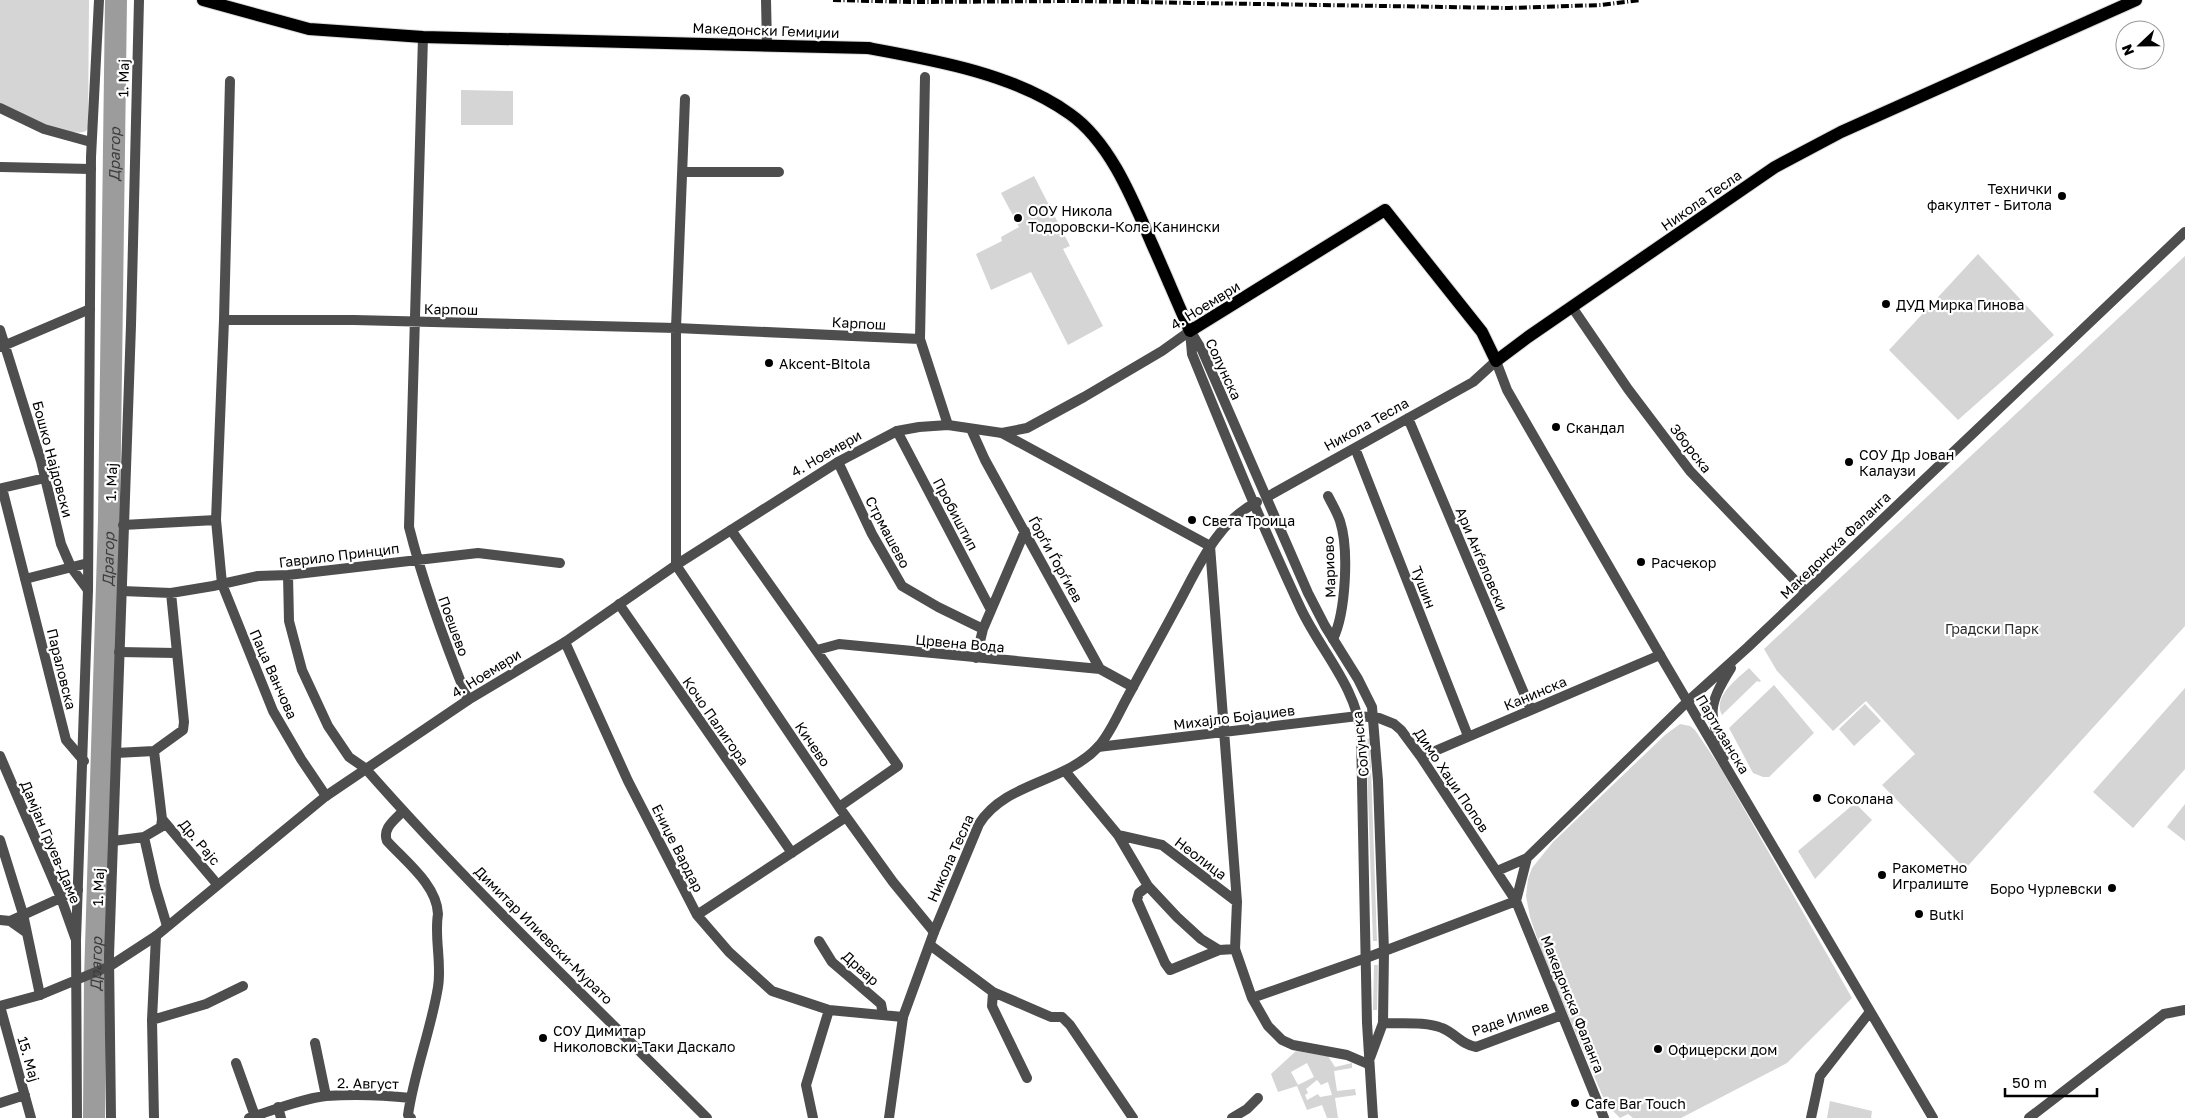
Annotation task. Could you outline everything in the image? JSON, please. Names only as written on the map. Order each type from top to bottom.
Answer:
[{"type":"main road","name":"Македонски Гемиџии","points":[[202,0],[309,28],[422,37],[868,48],[928,59],[1002,80],[1042,97],[1071,114],[1098,142],[1127,185],[1190,331]]},
{"type":"main road","name":"Никола Тесла","points":[[1496,361],[1783,163],[1841,132],[2136,0]]},
{"type":"main road","name":"4. Ноември","points":[[1190,331],[1385,210],[1482,332],[1496,361]]},
{"type":"street","name":"1. Мај","points":[[77,1118],[78,978],[76,940],[84,761],[88,590],[91,169],[99,0]]},
{"type":"street","name":"1. Мај","points":[[111,1118],[108,977],[110,966],[131,324],[139,0]]},
{"type":"street","points":[[766,0],[767,45]]},
{"type":"street","name":"Поешево","points":[[422,37],[409,527],[440,631],[468,700]]},
{"type":"street","points":[[925,77],[920,340],[948,425]]},
{"type":"street","name":"Паца Ванчова","points":[[230,81],[224,320],[216,520],[222,584],[273,711],[300,759],[326,796]]},
{"type":"street","points":[[676,565],[676,328],[685,99]]},
{"type":"street","points":[[0,108],[44,129],[92,142]]},
{"type":"street","points":[[1,167],[91,169]]},
{"type":"street","points":[[683,172],[779,172]]},
{"type":"street","name":"Македонска Фаланга","points":[[1604,1118],[1516,901],[1497,871],[1527,858],[1687,702],[1738,657],[2185,232]]},
{"type":"street","name":"Зборска","points":[[1572,307],[1628,389],[1690,471],[1805,592]]},
{"type":"street","points":[[3,346],[90,309]]},
{"type":"street","name":"Карпош","points":[[224,320],[676,328],[920,340]]},
{"type":"street","name":"Бошко Најдовски","points":[[0,330],[3,346],[45,478],[61,544],[71,567],[88,590]]},
{"type":"street","name":"4. Ноември","points":[[0,1006],[40,994],[110,966],[156,936],[326,796],[365,768],[468,700],[565,642],[676,565],[838,462],[897,431],[919,426],[948,425],[1002,433],[1027,428],[1162,351],[1190,331]]},
{"type":"street","name":"Солунска","points":[[1190,331],[1202,350],[1308,593],[1362,686],[1374,716],[1384,951],[1383,1023],[1368,1064]]},
{"type":"street","name":"Солунска","points":[[1190,331],[1192,354],[1253,504],[1306,619],[1350,694],[1358,716],[1368,1064],[1372,1118]]},
{"type":"street","name":"Никола Тесла","points":[[889,1118],[903,1017],[934,932],[973,837],[988,811],[1005,798],[1065,771],[1098,747],[1210,546],[1232,519],[1253,504],[1472,382],[1496,361]]},
{"type":"street","name":"Партизанска","points":[[1496,361],[1507,390],[1687,702],[1869,1013],[1933,1118]]},
{"type":"street","name":"Ари Анѓеловски","points":[[1408,418],[1531,710]]},
{"type":"street","name":"Ѓорѓи Ѓорѓиев","points":[[971,429],[985,460],[1100,669]]},
{"type":"street","name":"Пробиштип","points":[[897,431],[991,610]]},
{"type":"street","points":[[1002,433],[1210,546],[1236,902],[1235,949],[1252,998],[1268,1026],[1282,1040],[1293,1045],[1346,1055],[1368,1064]]},
{"type":"street","name":"Тушин","points":[[1355,448],[1468,736]]},
{"type":"street","name":"Стрмашево","points":[[838,462],[872,534],[902,586],[938,607],[983,629]]},
{"type":"street","name":"Параловска","points":[[45,478],[2,488],[66,740],[84,761]]},
{"type":"street","name":"Мариово","points":[[1328,496],[1340,520],[1343,548],[1343,609],[1333,639]]},
{"type":"street","points":[[123,525],[216,520]]},
{"type":"street","points":[[731,530],[898,766],[838,807]]},
{"type":"street","points":[[976,658],[983,629],[1025,531]]},
{"type":"street","name":"Гаврило Принцип","points":[[122,591],[171,592],[258,576],[288,576],[417,559],[478,554],[560,563]]},
{"type":"street","points":[[25,579],[88,563]]},
{"type":"street","name":"Кичево","points":[[676,565],[838,807],[893,882],[934,932]]},
{"type":"street","name":"Димитар Илиевски-Мурато","points":[[288,576],[289,621],[302,670],[328,726],[349,757],[365,768],[480,892],[707,1118]]},
{"type":"street","points":[[116,753],[154,751],[183,730],[184,722],[171,592]]},
{"type":"street","name":"Кочо Палигора","points":[[619,604],[792,853]]},
{"type":"street","name":"Ениџе Вардар","points":[[565,642],[628,781],[697,915],[729,952],[772,991],[829,1010],[903,1017]]},
{"type":"street","name":"Црвена Вода","points":[[817,650],[839,644],[1100,669]]},
{"type":"street","points":[[119,652],[176,652]]},
{"type":"street","name":"Канинска","points":[[1421,757],[1660,655]]},
{"type":"street","points":[[1733,778],[1713,724],[1712,708],[1718,689],[1738,657]]},
{"type":"street","points":[[1100,669],[1133,687]]},
{"type":"street","name":"Михајло Бојаџиев","points":[[1098,747],[1358,716],[1374,716]]},
{"type":"street","name":"Димо Хаџи Попов","points":[[1374,716],[1394,724],[1421,757],[1497,871]]},
{"type":"street","points":[[113,841],[144,837],[161,826],[162,819],[154,751]]},
{"type":"street","name":"Дамјан Груев-Даме","points":[[0,756],[61,898],[76,940]]},
{"type":"street","points":[[1065,771],[1118,835],[1148,886],[1177,917],[1201,938],[1219,950]]},
{"type":"street","points":[[403,811],[387,829],[385,834],[387,841],[427,885],[438,904],[438,985],[424,1053],[411,1098],[408,1115],[411,1118]]},
{"type":"street","points":[[697,915],[846,817]]},
{"type":"street","name":"Др. Рајс","points":[[162,819],[217,884]]},
{"type":"street","name":"Неолица","points":[[1118,835],[1162,845],[1236,902]]},
{"type":"street","points":[[144,837],[155,886],[167,926]]},
{"type":"street","points":[[0,840],[23,914],[40,994]]},
{"type":"street","points":[[1252,998],[1366,958],[1516,901],[1527,858]]},
{"type":"street","points":[[1148,886],[1139,893],[1137,900],[1165,963],[1170,970],[1219,950],[1235,949]]},
{"type":"street","points":[[5,921],[78,890]]},
{"type":"street","points":[[5,921],[27,933]]},
{"type":"street","points":[[154,1118],[152,1020],[156,936]]},
{"type":"street","name":"Дрвар","points":[[819,941],[832,962],[881,1004],[883,1014]]},
{"type":"street","points":[[930,945],[993,992],[1051,1017],[1062,1017],[1070,1024],[1134,1118]]},
{"type":"street","points":[[152,1020],[206,1004],[243,986]]},
{"type":"street","points":[[993,992],[992,1006],[1027,1078]]},
{"type":"street","name":"15. Maj","points":[[0,1006],[31,1118]]},
{"type":"street","points":[[813,1118],[806,1085],[829,1010]]},
{"type":"street","points":[[2032,1117],[2164,1014],[2185,1010]]},
{"type":"street","points":[[1811,1118],[1820,1076],[1869,1013]]},
{"type":"street","name":"Раде Илиев","points":[[1383,1023],[1440,1027],[1468,1046],[1476,1047],[1562,1015]]},
{"type":"street","name":"2. Август","points":[[315,1043],[326,1096]]},
{"type":"street","name":"2. Август","points":[[236,1063],[252,1117],[278,1107],[326,1096],[411,1098]]},
{"type":"street","points":[[0,1103],[25,1095]]},
{"type":"street","points":[[1232,1118],[1247,1109],[1258,1098]]},
{"type":"street","points":[[278,1107],[280,1118]]},
{"type":"green space","points":[[0,0],[89,0],[88,128],[86,131],[77,133],[55,128],[30,119],[0,104]]},
{"type":"green space","points":[[461,90],[513,91],[513,125],[461,125]]},
{"type":"green space","points":[[1034,176],[1070,246],[1063,249],[1103,326],[1068,345],[1031,272],[991,290],[976,254],[1002,241],[1001,237],[1019,227],[1001,193]]},
{"type":"green space","points":[[1978,254],[2054,335],[1958,420],[1889,350]]},
{"type":"green space","name":"Градски Парк","points":[[2185,256],[2185,626],[1965,869],[1882,785],[1915,754],[1866,701],[1833,731],[1777,671],[1764,649]]},
{"type":"green space","points":[[1749,668],[1761,681],[1757,681],[1722,715],[1720,701],[1723,695]]},
{"type":"green space","points":[[1774,685],[1814,733],[1769,777],[1763,777],[1753,773],[1729,728]]},
{"type":"green space","points":[[2185,688],[2185,769],[2133,828],[2093,792]]},
{"type":"green space","points":[[1865,704],[1881,721],[1854,746],[1839,729]]},
{"type":"green space","points":[[1680,724],[1690,726],[1695,730],[1720,767],[1852,998],[1787,1063],[1681,1118],[1633,1118],[1628,1114],[1620,1118],[1606,1104],[1545,961],[1530,917],[1526,896],[1528,879],[1532,868],[1553,842],[1665,735]]},
{"type":"green space","points":[[1370,738],[1377,941],[1373,941],[1366,739]]},
{"type":"green space","points":[[1855,803],[1872,820],[1815,879],[1798,851]]},
{"type":"green space","points":[[2185,804],[2185,841],[2167,827]]},
{"type":"green space","points":[[1374,965],[1378,965],[1377,1010],[1373,1010]]},
{"type":"green space","points":[[1296,1051],[1328,1056],[1335,1067],[1352,1063],[1352,1068],[1334,1071],[1337,1091],[1355,1089],[1356,1095],[1335,1098],[1338,1118],[1327,1118],[1322,1105],[1307,1110],[1297,1086],[1278,1092],[1271,1074]],"holes":[[[1307,1063],[1314,1077],[1298,1085],[1291,1072]],[[1317,1080],[1321,1085],[1328,1082],[1332,1095],[1320,1097],[1318,1094],[1307,1100],[1305,1095],[1308,1093],[1306,1089]]]},
{"type":"green space","points":[[1830,1101],[1872,1111],[1871,1118],[1827,1118]]},
{"type":"waterway","name":"Драгор","points":[[94,1118],[95,979],[109,519],[116,0]]},
{"type":"railway","points":[[833,0],[914,2],[1073,1],[1509,8],[1601,5],[1640,0]]},
{"type":"place","name":"Технички факултет - Битола","points":[[2062,196]]},
{"type":"place","name":"ООУ Никола Тодоровски-Коле Канински","points":[[1018,218]]},
{"type":"place","name":"ДУД Мирка Гинова","points":[[1886,304]]},
{"type":"place","name":"Akcent-Bitola","points":[[769,363]]},
{"type":"place","name":"Скандал","points":[[1556,427]]},
{"type":"place","name":"СОУ Др Јован Калаузи","points":[[1849,462]]},
{"type":"place","name":"Света Троица","points":[[1192,520]]},
{"type":"place","name":"Расчекор","points":[[1641,562]]},
{"type":"place","name":"Соколана","points":[[1817,798]]},
{"type":"place","name":"Ракометно Игралиште","points":[[1882,875]]},
{"type":"place","name":"Боро Чурлевски","points":[[2112,888]]},
{"type":"place","name":"Butki","points":[[1919,914]]},
{"type":"place","name":"СОУ Димитар Николовски-Таки Даскало","points":[[543,1038]]},
{"type":"place","name":"Офицерски дом","points":[[1658,1049]]},
{"type":"place","name":"Cafe Bar Touch","points":[[1575,1103]]}]
